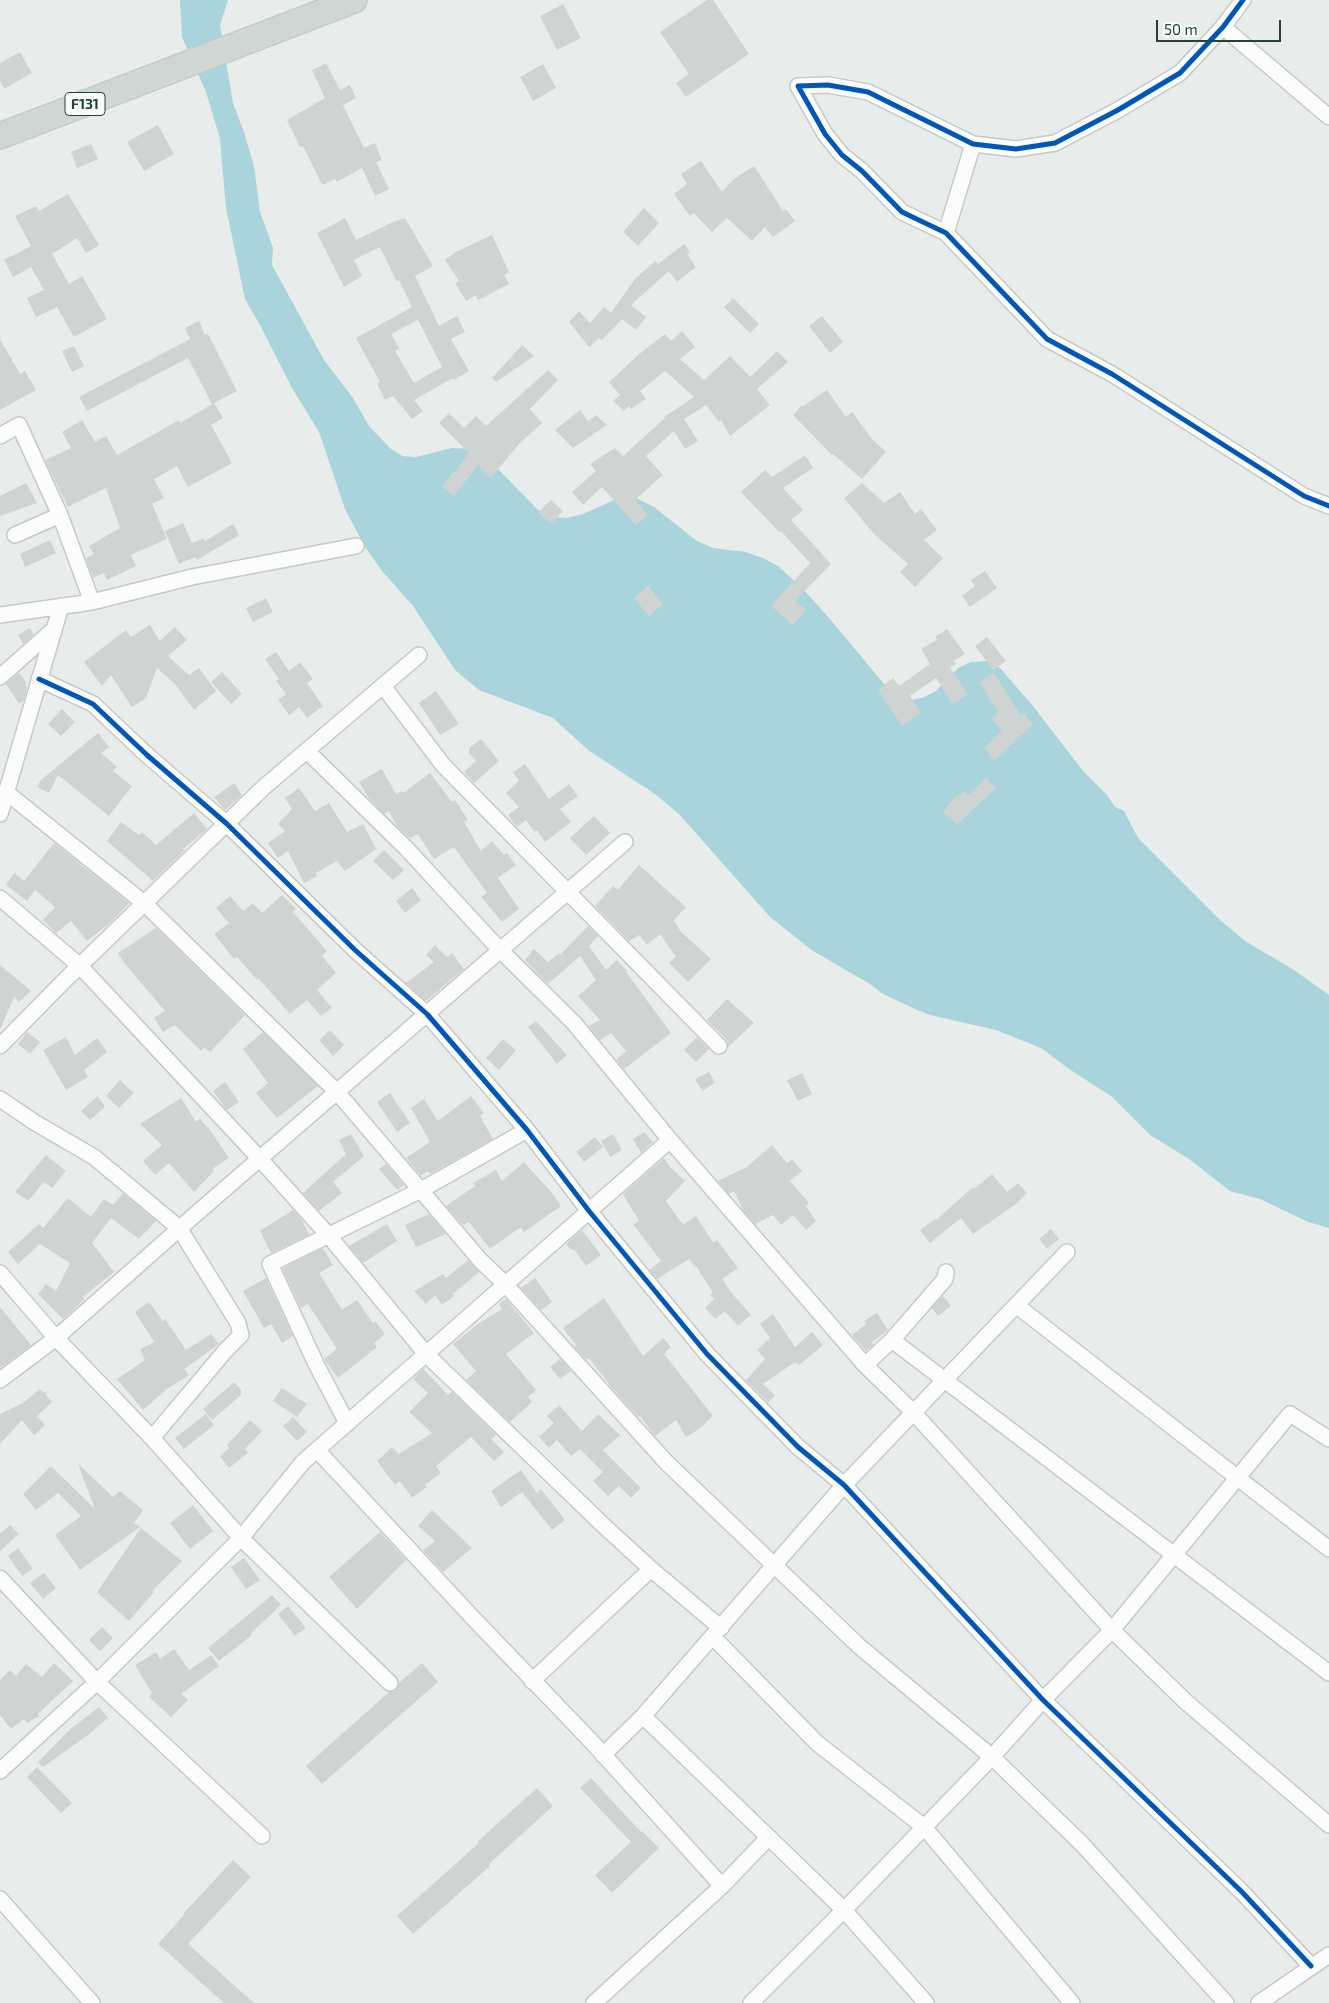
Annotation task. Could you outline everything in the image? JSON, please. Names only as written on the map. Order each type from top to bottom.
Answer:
[{"type":"main road","name":"F131","points":[[0,136],[354,0]]},
{"type":"street","points":[[1243,0],[1223,26],[1180,73],[1118,110],[1055,142],[1016,149],[973,144],[868,92],[828,85],[798,86],[825,134],[842,155],[862,171],[902,212],[946,233],[1047,339],[1112,374],[1304,496],[1329,506]]},
{"type":"street","points":[[1223,26],[1329,116]]},
{"type":"street","points":[[946,233],[973,144]]},
{"type":"street","points":[[0,436],[19,426],[60,515],[92,602]]},
{"type":"street","points":[[15,535],[60,515]]},
{"type":"street","points":[[0,615],[92,602],[192,577],[356,546]]},
{"type":"street","points":[[0,814],[61,606]]},
{"type":"street","points":[[0,677],[54,630]]},
{"type":"street","points":[[0,1046],[264,787],[419,655]]},
{"type":"street","points":[[39,679],[93,704],[147,755],[227,824],[355,950],[427,1014],[527,1130],[707,1354],[798,1447],[844,1485],[1043,1700],[1242,1892],[1311,1966]]},
{"type":"street","points":[[383,686],[443,765],[720,1046]]},
{"type":"street","points":[[307,751],[406,848],[500,950],[574,1023],[670,1140],[865,1366],[913,1412],[1112,1630],[1185,1700],[1329,1825]]},
{"type":"street","points":[[6,792],[144,903],[337,1092],[481,1261],[505,1284],[667,1462],[860,1647],[992,1757],[1082,1844],[1226,2003]]},
{"type":"street","points":[[0,1380],[56,1338],[179,1228],[625,842]]},
{"type":"street","points":[[0,898],[80,966],[260,1158],[329,1236],[426,1354],[717,1632],[817,1744],[924,1827],[1072,2003]]},
{"type":"street","points":[[0,1099],[34,1122],[94,1157],[179,1228],[238,1323],[241,1335],[226,1350],[152,1438]]},
{"type":"street","points":[[347,1423],[316,1364],[270,1264],[421,1190],[527,1130]]},
{"type":"street","points":[[0,1771],[97,1682],[241,1538],[303,1462],[670,1140]]},
{"type":"street","points":[[603,1755],[642,1716],[717,1632],[844,1485],[1067,1252]]},
{"type":"street","points":[[0,1272],[56,1338],[152,1438],[241,1538],[390,1683]]},
{"type":"street","points":[[865,1366],[892,1340],[944,1279],[946,1272]]},
{"type":"street","points":[[1016,1305],[1329,1549]]},
{"type":"street","points":[[892,1340],[1329,1673]]},
{"type":"street","points":[[751,2003],[844,1910],[1112,1630],[1290,1414],[1329,1440]]},
{"type":"street","points":[[317,1450],[603,1755],[722,1886]]},
{"type":"street","points":[[532,1681],[651,1569]]},
{"type":"street","points":[[0,1578],[97,1682],[262,1836]]},
{"type":"street","points":[[642,1716],[844,1910],[922,2001]]},
{"type":"street","points":[[594,2003],[722,1886],[768,1838]]},
{"type":"street","points":[[0,1900],[92,2003]]},
{"type":"street","points":[[1258,2003],[1329,1955]]},
{"type":"water","points":[[180,0],[228,0],[220,25],[233,103],[254,166],[260,212],[273,248],[272,265],[324,360],[353,398],[369,426],[390,448],[402,456],[416,457],[452,448],[471,449],[498,469],[537,509],[552,517],[567,518],[583,514],[628,494],[654,507],[697,541],[713,548],[746,552],[763,558],[778,566],[803,589],[890,691],[903,701],[922,698],[936,691],[958,668],[971,662],[988,661],[1000,668],[1033,706],[1083,771],[1107,795],[1115,807],[1124,811],[1138,838],[1220,920],[1245,941],[1294,970],[1329,995],[1329,1228],[1308,1222],[1260,1199],[1230,1191],[1189,1159],[1150,1135],[1111,1096],[1041,1048],[996,1030],[930,1015],[915,1009],[883,994],[870,984],[813,951],[770,917],[679,814],[655,794],[588,750],[553,718],[479,690],[455,670],[413,606],[382,571],[365,547],[345,509],[319,432],[292,388],[245,299],[226,208],[220,139],[206,92],[182,37]]},
{"type":"building","points":[[707,0],[713,0],[749,54],[686,97],[676,83],[689,74],[660,32]]},
{"type":"building","points":[[563,4],[581,38],[557,50],[540,16]]},
{"type":"building","points":[[20,52],[32,73],[4,89],[0,81],[0,63]]},
{"type":"building","points":[[326,63],[340,90],[350,85],[356,98],[343,105],[364,148],[375,143],[382,160],[376,162],[389,189],[375,196],[362,168],[337,182],[335,179],[322,185],[303,146],[300,147],[287,120],[325,98],[312,70]]},
{"type":"building","points":[[543,64],[556,88],[533,101],[520,77]]},
{"type":"building","points":[[158,125],[174,154],[144,171],[127,142]]},
{"type":"building","points":[[91,144],[98,159],[77,168],[71,152]]},
{"type":"building","points":[[701,161],[722,192],[734,179],[754,166],[783,211],[786,209],[795,221],[773,237],[765,227],[752,241],[727,218],[712,232],[694,213],[690,216],[674,194],[687,184],[681,174]]},
{"type":"building","points":[[68,194],[99,245],[86,253],[77,238],[52,254],[69,284],[82,276],[107,319],[74,337],[57,307],[36,317],[27,298],[44,290],[31,267],[13,277],[4,260],[31,246],[15,216],[36,206],[39,211]]},
{"type":"building","points":[[644,208],[659,223],[638,246],[623,232]]},
{"type":"building","points":[[345,218],[356,240],[405,218],[433,266],[415,276],[439,326],[457,316],[465,332],[451,339],[469,371],[414,400],[423,411],[412,419],[393,396],[385,400],[377,384],[380,382],[356,338],[412,307],[399,280],[397,282],[380,247],[354,260],[362,276],[344,287],[317,233]],"holes":[[[418,320],[442,367],[414,383],[395,351],[399,348],[391,334]]]},
{"type":"building","points":[[492,235],[509,272],[504,275],[509,284],[478,300],[476,295],[466,301],[455,283],[459,281],[445,260],[456,252]]},
{"type":"building","points":[[684,244],[690,252],[687,254],[696,267],[677,282],[669,271],[631,305],[646,317],[636,330],[622,319],[602,340],[599,338],[589,347],[569,322],[579,311],[590,323],[604,307],[611,313],[635,279],[655,261],[658,264]]},
{"type":"building","points":[[733,298],[759,324],[750,333],[724,307]]},
{"type":"building","points":[[822,316],[843,342],[830,353],[809,326]]},
{"type":"building","points":[[199,321],[205,335],[208,334],[237,391],[212,404],[188,358],[87,411],[79,397],[190,339],[185,328]]},
{"type":"building","points":[[682,331],[695,347],[680,359],[704,380],[730,356],[750,377],[777,351],[788,362],[757,389],[770,405],[730,436],[721,420],[719,422],[706,405],[684,419],[698,441],[685,449],[674,431],[646,456],[663,475],[635,500],[648,515],[636,525],[602,487],[583,505],[572,492],[596,471],[590,464],[615,448],[623,456],[664,417],[694,397],[665,371],[640,391],[646,399],[631,409],[629,406],[624,411],[613,401],[620,395],[609,382],[638,355],[665,334],[671,341]]},
{"type":"building","points":[[0,339],[20,374],[25,371],[36,390],[0,410]]},
{"type":"building","points":[[522,345],[534,356],[496,382],[492,378]]},
{"type":"building","points":[[74,346],[84,366],[72,372],[62,351]]},
{"type":"building","points":[[548,370],[558,380],[530,409],[542,423],[519,444],[491,478],[478,465],[454,496],[442,486],[469,453],[439,423],[449,413],[464,428],[476,416],[486,426]]},
{"type":"building","points":[[827,390],[846,417],[852,412],[872,439],[886,452],[862,479],[832,455],[793,415],[802,405]]},
{"type":"building","points":[[214,403],[223,418],[211,425],[232,463],[188,487],[177,466],[154,479],[164,498],[152,504],[167,539],[131,555],[136,566],[107,580],[104,573],[93,578],[86,558],[94,554],[89,546],[120,528],[106,488],[68,507],[45,460],[71,448],[62,432],[82,420],[95,442],[106,436],[117,455],[179,420],[180,423]]},
{"type":"building","points":[[580,410],[588,421],[596,415],[607,425],[573,448],[555,430]]},
{"type":"building","points":[[805,455],[813,468],[783,488],[803,510],[791,520],[831,564],[795,601],[806,610],[793,625],[771,606],[810,563],[781,531],[779,532],[741,492],[765,470],[772,477]]},
{"type":"building","points":[[26,483],[37,503],[0,516],[0,496]]},
{"type":"building","points":[[862,483],[884,503],[900,492],[915,514],[921,509],[937,530],[924,540],[943,558],[915,587],[900,572],[908,564],[875,535],[844,498]]},
{"type":"building","points":[[551,500],[563,511],[551,524],[538,512]]},
{"type":"building","points":[[183,523],[192,543],[204,538],[205,541],[233,524],[239,535],[197,560],[195,557],[179,564],[165,531]]},
{"type":"building","points":[[50,540],[56,553],[25,567],[20,554]]},
{"type":"building","points":[[985,571],[997,588],[970,607],[962,596],[975,586],[971,580]]},
{"type":"building","points":[[648,586],[663,604],[649,616],[634,598]]},
{"type":"building","points":[[266,598],[273,612],[253,622],[246,608]]},
{"type":"building","points":[[150,625],[160,641],[175,627],[187,640],[168,656],[189,675],[199,668],[216,691],[194,710],[175,684],[157,668],[146,698],[132,707],[111,675],[102,686],[84,662],[126,630],[131,637]]},
{"type":"building","points":[[30,628],[34,635],[23,644],[18,635]]},
{"type":"building","points":[[947,629],[965,654],[954,661],[956,664],[950,668],[968,694],[953,704],[936,678],[910,696],[921,713],[902,726],[878,690],[893,678],[899,686],[930,664],[921,649],[937,640],[935,637]]},
{"type":"building","points":[[987,637],[1006,661],[993,670],[975,646]]},
{"type":"building","points":[[276,652],[289,671],[300,662],[313,679],[307,683],[323,706],[307,718],[299,707],[289,715],[278,700],[286,694],[276,681],[279,679],[265,659]]},
{"type":"building","points":[[222,672],[242,694],[231,704],[211,682]]},
{"type":"building","points":[[19,673],[27,683],[25,684],[27,688],[24,700],[19,704],[6,684]]},
{"type":"building","points":[[994,673],[1021,716],[1024,713],[1033,725],[994,760],[984,748],[1002,731],[991,718],[998,712],[979,682]]},
{"type":"building","points":[[436,691],[459,724],[440,735],[419,703]]},
{"type":"building","points":[[62,709],[75,722],[61,736],[48,724]]},
{"type":"building","points":[[98,733],[109,747],[101,753],[117,767],[113,771],[132,786],[109,816],[58,775],[49,793],[37,787],[41,780]]},
{"type":"building","points":[[481,739],[499,761],[474,783],[464,772],[476,761],[469,753],[469,748]]},
{"type":"building","points":[[525,764],[549,799],[569,784],[578,796],[560,809],[571,822],[545,842],[537,830],[534,832],[526,820],[517,827],[508,815],[519,807],[506,793],[519,781],[513,772]]},
{"type":"building","points":[[382,769],[396,794],[402,791],[403,793],[430,773],[452,802],[455,800],[468,820],[464,822],[481,851],[492,841],[504,855],[507,853],[516,865],[498,878],[519,909],[502,922],[481,897],[487,893],[454,847],[434,859],[418,834],[410,838],[397,826],[389,811],[384,814],[368,797],[359,782]]},
{"type":"building","points":[[986,778],[996,788],[957,824],[943,812],[954,798],[965,791],[968,795]]},
{"type":"building","points":[[234,783],[242,795],[225,810],[214,797]]},
{"type":"building","points":[[299,788],[315,811],[329,803],[347,832],[363,824],[376,849],[345,871],[337,861],[316,873],[317,876],[304,883],[288,851],[278,858],[268,843],[285,831],[278,824],[292,809],[285,798]]},
{"type":"building","points":[[194,813],[207,829],[183,849],[185,850],[153,881],[107,841],[121,822],[139,835],[142,832],[156,845]]},
{"type":"building","points":[[594,816],[610,833],[586,855],[570,838]]},
{"type":"building","points":[[54,843],[129,903],[110,923],[87,941],[71,921],[56,933],[43,920],[55,907],[35,890],[27,901],[6,885],[14,873],[24,881]]},
{"type":"building","points":[[384,850],[404,870],[393,880],[373,861]]},
{"type":"building","points":[[639,865],[686,907],[674,920],[681,932],[711,959],[688,982],[669,963],[676,957],[660,934],[647,945],[639,935],[629,941],[595,906],[613,886],[618,890]]},
{"type":"building","points":[[412,888],[421,900],[405,913],[396,901]]},
{"type":"building","points":[[282,895],[296,909],[293,912],[327,951],[322,956],[336,973],[317,990],[332,1008],[321,1016],[307,1000],[290,1014],[237,957],[234,959],[214,934],[229,923],[216,908],[230,896],[243,911],[253,903],[262,913]]},
{"type":"building","points":[[588,926],[598,936],[589,946],[606,970],[617,960],[671,1033],[624,1069],[616,1060],[626,1051],[611,1033],[600,1040],[589,1026],[600,1020],[578,996],[596,980],[580,956],[548,984],[525,960],[534,949],[548,962],[559,953],[560,955]]},
{"type":"building","points":[[156,928],[245,1015],[210,1052],[205,1047],[201,1051],[175,1025],[163,1032],[154,1018],[165,1011],[118,953]]},
{"type":"building","points":[[435,945],[447,957],[452,953],[464,969],[426,1001],[406,983],[434,962],[426,955]]},
{"type":"building","points":[[0,965],[31,991],[19,1002],[14,997],[0,1030]]},
{"type":"building","points":[[727,999],[754,1023],[728,1047],[726,1039],[707,1020]]},
{"type":"building","points":[[536,1021],[567,1055],[557,1064],[528,1027]]},
{"type":"building","points":[[330,1030],[344,1045],[333,1056],[319,1040]]},
{"type":"building","points":[[27,1032],[40,1042],[30,1054],[18,1044]]},
{"type":"building","points":[[263,1032],[318,1086],[277,1118],[256,1093],[268,1083],[243,1049]]},
{"type":"building","points":[[66,1037],[75,1055],[97,1038],[107,1052],[84,1070],[88,1077],[66,1090],[43,1050]]},
{"type":"building","points":[[697,1037],[709,1049],[696,1062],[684,1050]]},
{"type":"building","points":[[503,1039],[516,1050],[499,1070],[486,1058]]},
{"type":"building","points":[[709,1072],[715,1083],[702,1091],[695,1079]]},
{"type":"building","points":[[802,1073],[812,1094],[798,1101],[787,1080]]},
{"type":"building","points":[[120,1080],[134,1093],[119,1108],[106,1096]]},
{"type":"building","points":[[225,1082],[239,1102],[227,1110],[213,1091]]},
{"type":"building","points":[[390,1093],[410,1123],[397,1132],[377,1102]]},
{"type":"building","points":[[98,1096],[105,1107],[90,1120],[81,1111]]},
{"type":"building","points":[[471,1096],[484,1113],[480,1116],[493,1139],[430,1174],[428,1171],[421,1176],[406,1158],[430,1142],[411,1108],[424,1099],[438,1121]]},
{"type":"building","points":[[181,1098],[196,1122],[200,1119],[229,1158],[212,1169],[214,1171],[194,1192],[169,1163],[155,1175],[143,1161],[162,1145],[140,1124]]},
{"type":"building","points":[[644,1132],[653,1142],[641,1153],[633,1139]]},
{"type":"building","points":[[351,1134],[364,1156],[333,1182],[342,1193],[319,1211],[303,1193],[346,1154],[339,1140]]},
{"type":"building","points":[[613,1134],[622,1150],[610,1157],[601,1141]]},
{"type":"building","points":[[595,1137],[603,1147],[584,1162],[576,1152]]},
{"type":"building","points":[[772,1145],[787,1163],[792,1159],[802,1171],[790,1181],[809,1203],[806,1206],[816,1221],[806,1230],[793,1215],[781,1225],[773,1215],[755,1224],[743,1210],[734,1191],[729,1194],[718,1181],[747,1167]]},
{"type":"building","points":[[46,1155],[66,1171],[52,1188],[44,1182],[28,1201],[15,1192]]},
{"type":"building","points":[[664,1158],[671,1168],[685,1181],[666,1201],[683,1225],[696,1216],[713,1242],[717,1240],[738,1268],[722,1279],[751,1315],[738,1326],[725,1311],[715,1319],[705,1308],[714,1299],[710,1295],[713,1293],[696,1266],[689,1259],[657,1279],[649,1270],[661,1261],[633,1224],[639,1221],[623,1194]]},
{"type":"building","points":[[524,1162],[561,1206],[524,1232],[521,1227],[490,1249],[469,1222],[463,1225],[446,1206],[475,1186],[473,1183],[496,1170],[502,1181]]},
{"type":"building","points":[[386,1164],[404,1185],[397,1190],[379,1169]]},
{"type":"building","points":[[992,1174],[1007,1192],[1018,1183],[1027,1193],[1016,1204],[973,1234],[961,1218],[930,1243],[920,1230],[936,1220],[973,1187],[974,1189]]},
{"type":"building","points":[[123,1193],[156,1221],[139,1239],[111,1218],[92,1243],[114,1272],[83,1297],[85,1299],[63,1319],[38,1294],[46,1284],[56,1291],[70,1263],[40,1244],[18,1264],[8,1252],[39,1224],[43,1228],[68,1198],[91,1217],[104,1199],[113,1205]]},
{"type":"building","points":[[293,1210],[302,1220],[309,1235],[271,1253],[260,1231]]},
{"type":"building","points":[[429,1214],[446,1234],[416,1247],[405,1225]]},
{"type":"building","points":[[387,1224],[397,1241],[363,1263],[349,1246]]},
{"type":"building","points":[[1051,1229],[1059,1239],[1047,1249],[1039,1239]]},
{"type":"building","points":[[582,1230],[601,1255],[586,1266],[574,1249],[572,1250],[566,1244]]},
{"type":"building","points":[[323,1248],[333,1265],[319,1273],[342,1310],[357,1300],[373,1323],[375,1321],[385,1334],[374,1343],[377,1347],[338,1378],[324,1359],[337,1349],[308,1304],[301,1308],[282,1268]]},
{"type":"building","points":[[468,1260],[479,1272],[442,1305],[435,1295],[426,1304],[414,1291],[443,1274],[446,1278]]},
{"type":"building","points":[[266,1278],[293,1336],[282,1343],[271,1324],[264,1328],[243,1291]]},
{"type":"building","points":[[535,1278],[552,1302],[541,1310],[521,1288]]},
{"type":"building","points":[[943,1296],[951,1306],[938,1316],[932,1308]]},
{"type":"building","points":[[604,1298],[643,1356],[663,1338],[671,1347],[664,1354],[713,1416],[699,1429],[686,1437],[676,1420],[655,1436],[640,1416],[638,1417],[612,1388],[589,1358],[587,1360],[574,1347],[576,1345],[563,1328]]},
{"type":"building","points":[[506,1299],[534,1333],[506,1354],[536,1390],[528,1397],[532,1402],[510,1422],[466,1380],[476,1371],[453,1344],[478,1324],[502,1309],[499,1304]]},
{"type":"building","points":[[149,1302],[163,1321],[165,1319],[186,1350],[211,1334],[219,1344],[184,1369],[189,1375],[167,1389],[143,1410],[117,1379],[145,1360],[140,1349],[154,1342],[135,1312]]},
{"type":"building","points":[[0,1307],[31,1345],[0,1368]]},
{"type":"building","points":[[877,1313],[888,1330],[872,1342],[873,1345],[866,1351],[852,1335],[866,1324],[864,1321]]},
{"type":"building","points":[[773,1314],[795,1347],[812,1332],[823,1345],[799,1365],[795,1362],[763,1384],[775,1395],[768,1403],[746,1380],[765,1359],[757,1350],[770,1338],[760,1324]]},
{"type":"building","points":[[560,1359],[571,1371],[560,1379],[550,1367]]},
{"type":"building","points":[[423,1369],[448,1395],[452,1392],[496,1435],[491,1439],[504,1452],[494,1461],[471,1437],[436,1466],[441,1473],[412,1498],[400,1481],[395,1485],[377,1461],[392,1447],[399,1454],[432,1433],[409,1412],[428,1393],[413,1379]]},
{"type":"building","points":[[234,1382],[241,1390],[241,1395],[212,1420],[203,1409]]},
{"type":"building","points":[[282,1388],[307,1404],[297,1417],[273,1401]]},
{"type":"building","points":[[40,1389],[44,1393],[48,1391],[45,1394],[52,1402],[37,1416],[45,1425],[34,1435],[22,1420],[0,1444],[0,1414],[23,1403]]},
{"type":"building","points":[[559,1405],[582,1431],[598,1414],[620,1435],[603,1450],[641,1488],[631,1498],[619,1486],[608,1496],[593,1481],[603,1472],[580,1449],[571,1456],[557,1440],[549,1448],[539,1437],[554,1423],[547,1416]]},
{"type":"building","points":[[206,1414],[214,1425],[184,1449],[175,1438]]},
{"type":"building","points":[[293,1417],[307,1432],[297,1441],[283,1426]]},
{"type":"building","points":[[250,1420],[262,1431],[245,1449],[248,1453],[229,1468],[220,1456],[229,1448],[227,1445]]},
{"type":"building","points":[[78,1464],[113,1497],[120,1491],[143,1510],[134,1523],[140,1527],[80,1570],[55,1535],[81,1516],[58,1493],[36,1510],[23,1494],[51,1466],[95,1509]]},
{"type":"building","points":[[521,1470],[537,1493],[541,1489],[565,1520],[552,1530],[522,1492],[501,1507],[491,1491]]},
{"type":"building","points":[[193,1505],[213,1531],[190,1549],[170,1523]]},
{"type":"building","points":[[432,1510],[472,1548],[443,1572],[423,1550],[435,1541],[418,1526]]},
{"type":"building","points":[[10,1525],[19,1534],[0,1551],[0,1534]]},
{"type":"building","points":[[141,1528],[182,1561],[152,1591],[154,1592],[129,1621],[97,1592]]},
{"type":"building","points":[[380,1532],[406,1560],[357,1609],[329,1577]]},
{"type":"building","points":[[18,1548],[33,1569],[22,1576],[8,1556]]},
{"type":"building","points":[[244,1558],[260,1580],[246,1589],[231,1567]]},
{"type":"building","points":[[44,1573],[56,1588],[43,1599],[30,1583]]},
{"type":"building","points":[[272,1595],[281,1605],[251,1633],[252,1635],[219,1661],[208,1648]]},
{"type":"building","points":[[288,1606],[306,1628],[295,1636],[278,1614]]},
{"type":"building","points":[[102,1627],[113,1638],[100,1651],[89,1640]]},
{"type":"building","points":[[174,1649],[189,1670],[211,1655],[219,1666],[181,1694],[188,1700],[171,1717],[149,1697],[152,1693],[135,1665],[156,1652],[160,1659]]},
{"type":"building","points":[[54,1663],[73,1681],[38,1714],[39,1716],[27,1723],[24,1719],[11,1729],[0,1715],[0,1680],[10,1670],[16,1676],[26,1664],[42,1677]]},
{"type":"building","points":[[422,1663],[438,1682],[322,1784],[306,1766],[389,1692],[396,1690],[399,1683]]},
{"type":"building","points":[[99,1707],[108,1718],[88,1735],[43,1767],[38,1762],[68,1731]]},
{"type":"building","points":[[37,1767],[72,1803],[61,1813],[27,1777]]},
{"type":"building","points":[[591,1778],[641,1832],[659,1848],[612,1893],[595,1875],[631,1842],[580,1788]]},
{"type":"building","points":[[537,1788],[553,1806],[489,1864],[490,1866],[413,1934],[397,1916]]},
{"type":"building","points":[[233,1860],[251,1877],[188,1944],[254,2003],[224,2003],[158,1944]]},
{"type":"cycle path","points":[[1243,0],[1223,27],[1180,73],[1118,110],[1055,143],[1016,149],[973,144],[868,92],[828,85],[798,86],[825,134],[842,155],[862,171],[902,212],[946,233],[1047,339],[1112,374],[1304,496],[1329,506]]},
{"type":"cycle path","points":[[39,679],[93,704],[147,755],[227,824],[355,950],[427,1014],[527,1130],[589,1211],[707,1354],[798,1447],[844,1485],[1043,1700],[1242,1892],[1311,1966]]}]
